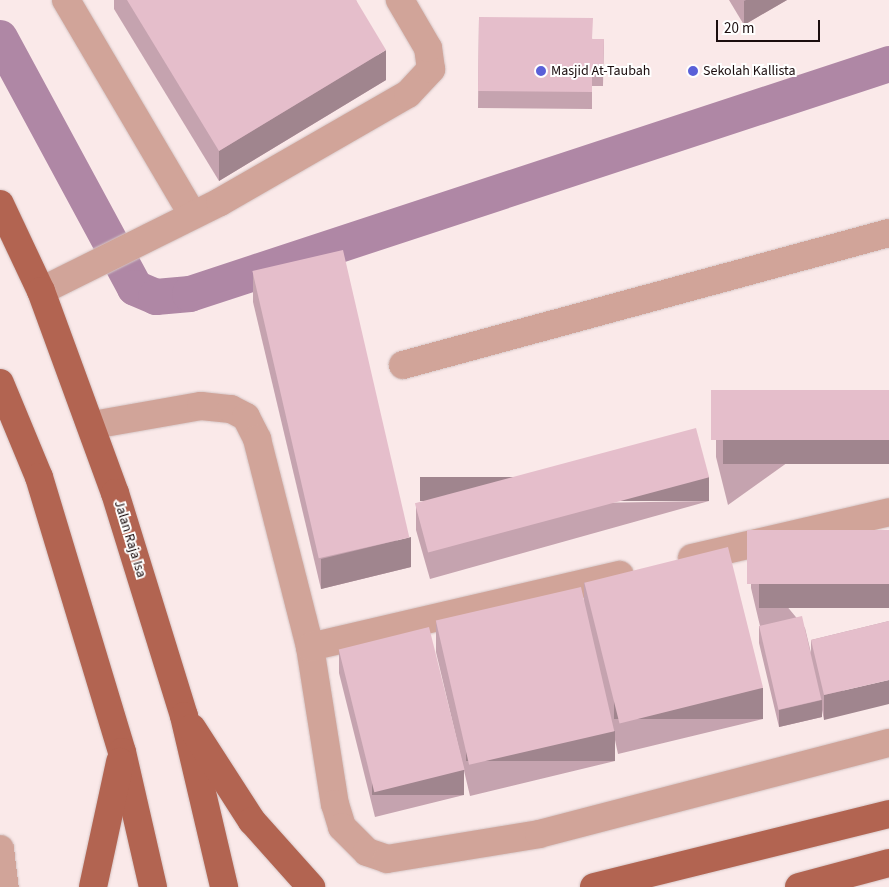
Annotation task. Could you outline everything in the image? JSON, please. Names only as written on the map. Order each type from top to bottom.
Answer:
[{"type":"main road","name":"Jalan Raja Isa","points":[[0,204],[40,291],[93,425],[184,716],[224,887]]},
{"type":"main road","points":[[0,383],[39,478],[122,752],[153,887]]},
{"type":"main road","points":[[184,716],[262,835],[311,887]]},
{"type":"main road","points":[[93,887],[122,752]]},
{"type":"main road","points":[[594,887],[889,814]]},
{"type":"main road","points":[[799,887],[889,863]]},
{"type":"street","points":[[40,291],[133,241],[192,214],[408,94],[424,80],[431,69],[428,48],[400,0]]},
{"type":"street","points":[[69,1],[192,214]]},
{"type":"street","points":[[403,365],[889,233]]},
{"type":"street","points":[[93,425],[201,406],[231,409],[246,417],[257,438],[310,647],[342,827],[367,852],[387,859],[539,834],[889,743]]},
{"type":"street","points":[[310,647],[889,512]]},
{"type":"street","points":[[0,849],[5,887]]},
{"type":"building","points":[[127,0],[356,0],[386,50],[219,151]]},
{"type":"building","name":"Masjid At-Taubah","points":[[479,17],[593,18],[592,39],[604,39],[603,69],[592,69],[592,92],[478,91]]},
{"type":"building","points":[[343,250],[409,537],[319,558],[252,271]]},
{"type":"building","points":[[711,390],[889,390],[889,440],[711,440]]},
{"type":"building","points":[[696,428],[709,477],[428,553],[415,503]]},
{"type":"building","points":[[747,530],[889,530],[889,584],[747,584]]},
{"type":"building","points":[[728,547],[763,688],[619,723],[584,583]]},
{"type":"building","points":[[581,587],[614,731],[469,765],[436,621]]},
{"type":"building","points":[[802,616],[821,700],[778,710],[759,626]]},
{"type":"building","points":[[889,621],[889,680],[824,695],[811,640]]},
{"type":"building","points":[[429,627],[465,770],[374,792],[339,649]]},
{"type":"waterway","points":[[0,38],[135,288],[156,297],[190,294],[889,64]]},
{"type":"place","name":"Masjid At-Taubah","points":[[541,71]]},
{"type":"place","name":"Sekolah Kallista","points":[[693,71]]}]
